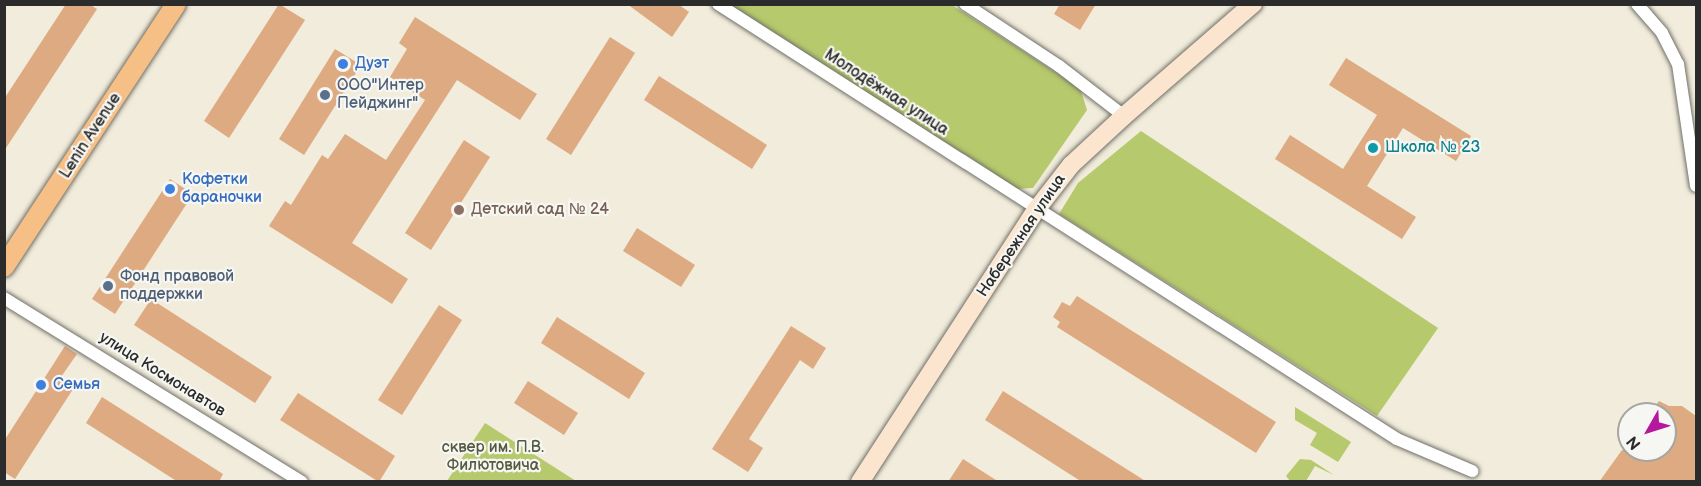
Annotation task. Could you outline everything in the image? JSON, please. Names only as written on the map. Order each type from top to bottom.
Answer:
[{"type":"main road","name":"Lenin Avenue","points":[[4,267],[176,4]]},
{"type":"street","name":"Молодёжная улица","points":[[718,4],[1036,210],[1397,439],[1472,471]]},
{"type":"street","points":[[965,4],[1059,66],[1124,116]]},
{"type":"street","name":"Набережная улица","points":[[860,482],[1036,210],[1071,165],[1253,4]]},
{"type":"street","points":[[1637,4],[1662,33],[1678,64],[1696,186]]},
{"type":"street","name":"улица Космонавтов","points":[[4,298],[302,482]]},
{"type":"green space","points":[[722,5],[952,5],[1080,88],[1087,110],[1033,188],[1014,189]]},
{"type":"green space","points":[[1141,131],[1438,328],[1377,416],[1059,214],[1078,183]]},
{"type":"green space","points":[[1295,407],[1351,442],[1338,462],[1310,445],[1317,433],[1295,420]]},
{"type":"green space","name":"сквер им. П.В. Филютовича","points":[[485,423],[576,481],[447,481]]},
{"type":"green space","points":[[1300,459],[1311,460],[1334,475],[1315,466],[1306,481],[1290,481],[1286,476]]},
{"type":"building","points":[[66,4],[89,4],[97,9],[4,151],[4,99]]},
{"type":"building","points":[[279,4],[305,20],[229,138],[204,121]]},
{"type":"building","points":[[627,4],[678,4],[689,12],[672,37]]},
{"type":"building","points":[[1060,4],[1096,4],[1080,30],[1054,14]]},
{"type":"building","points":[[415,17],[537,94],[520,120],[457,80],[352,243],[408,279],[392,304],[269,226],[285,201],[291,205],[322,155],[328,159],[345,134],[386,160],[425,100],[390,77],[407,49],[399,43]]},
{"type":"building","points":[[610,37],[635,53],[571,155],[546,139]]},
{"type":"building","points":[[335,49],[361,65],[304,155],[279,139]]},
{"type":"building","name":"Школа № 23","points":[[1346,58],[1471,136],[1456,161],[1403,128],[1367,186],[1416,217],[1402,239],[1275,159],[1290,135],[1343,169],[1377,115],[1329,85]]},
{"type":"building","points":[[659,76],[767,145],[752,169],[644,100]]},
{"type":"building","points":[[464,140],[490,157],[431,250],[405,233]]},
{"type":"building","points":[[170,179],[193,194],[115,314],[92,299]]},
{"type":"building","points":[[637,228],[695,265],[681,287],[623,251]]},
{"type":"building","points":[[1077,296],[1276,422],[1256,453],[1057,327],[1060,322],[1053,317],[1062,302],[1070,306]]},
{"type":"building","points":[[151,299],[272,377],[255,403],[134,325]]},
{"type":"building","points":[[439,305],[462,320],[402,415],[378,400]]},
{"type":"building","points":[[557,317],[645,373],[629,399],[541,343]]},
{"type":"building","points":[[791,326],[826,348],[813,369],[800,360],[749,439],[763,448],[748,472],[712,449]]},
{"type":"building","points":[[65,346],[77,354],[61,377],[75,386],[15,479],[4,472],[4,441]]},
{"type":"building","points":[[528,381],[578,413],[564,435],[514,403]]},
{"type":"building","points":[[1003,391],[1147,482],[1082,482],[985,420]]},
{"type":"building","points":[[298,393],[395,456],[379,482],[280,420]]},
{"type":"building","points":[[102,397],[223,474],[219,482],[178,482],[86,423]]},
{"type":"building","points":[[1677,406],[1682,406],[1696,416],[1696,482],[1599,482],[1617,457],[1617,462],[1677,462]]},
{"type":"building","points":[[963,459],[999,482],[948,482]]},
{"type":"place","name":"Дуэт","points":[[343,64]]},
{"type":"place","name":"ООО\"Интер Пейджинг\"","points":[[325,95]]},
{"type":"place","name":"Школа № 23","points":[[1373,148]]},
{"type":"place","name":"Кофетки бараночки","points":[[170,189]]},
{"type":"place","name":"Детский сад № 24","points":[[459,210]]},
{"type":"place","name":"Фонд правовой поддержки","points":[[108,286]]},
{"type":"place","name":"Семья","points":[[41,385]]}]
